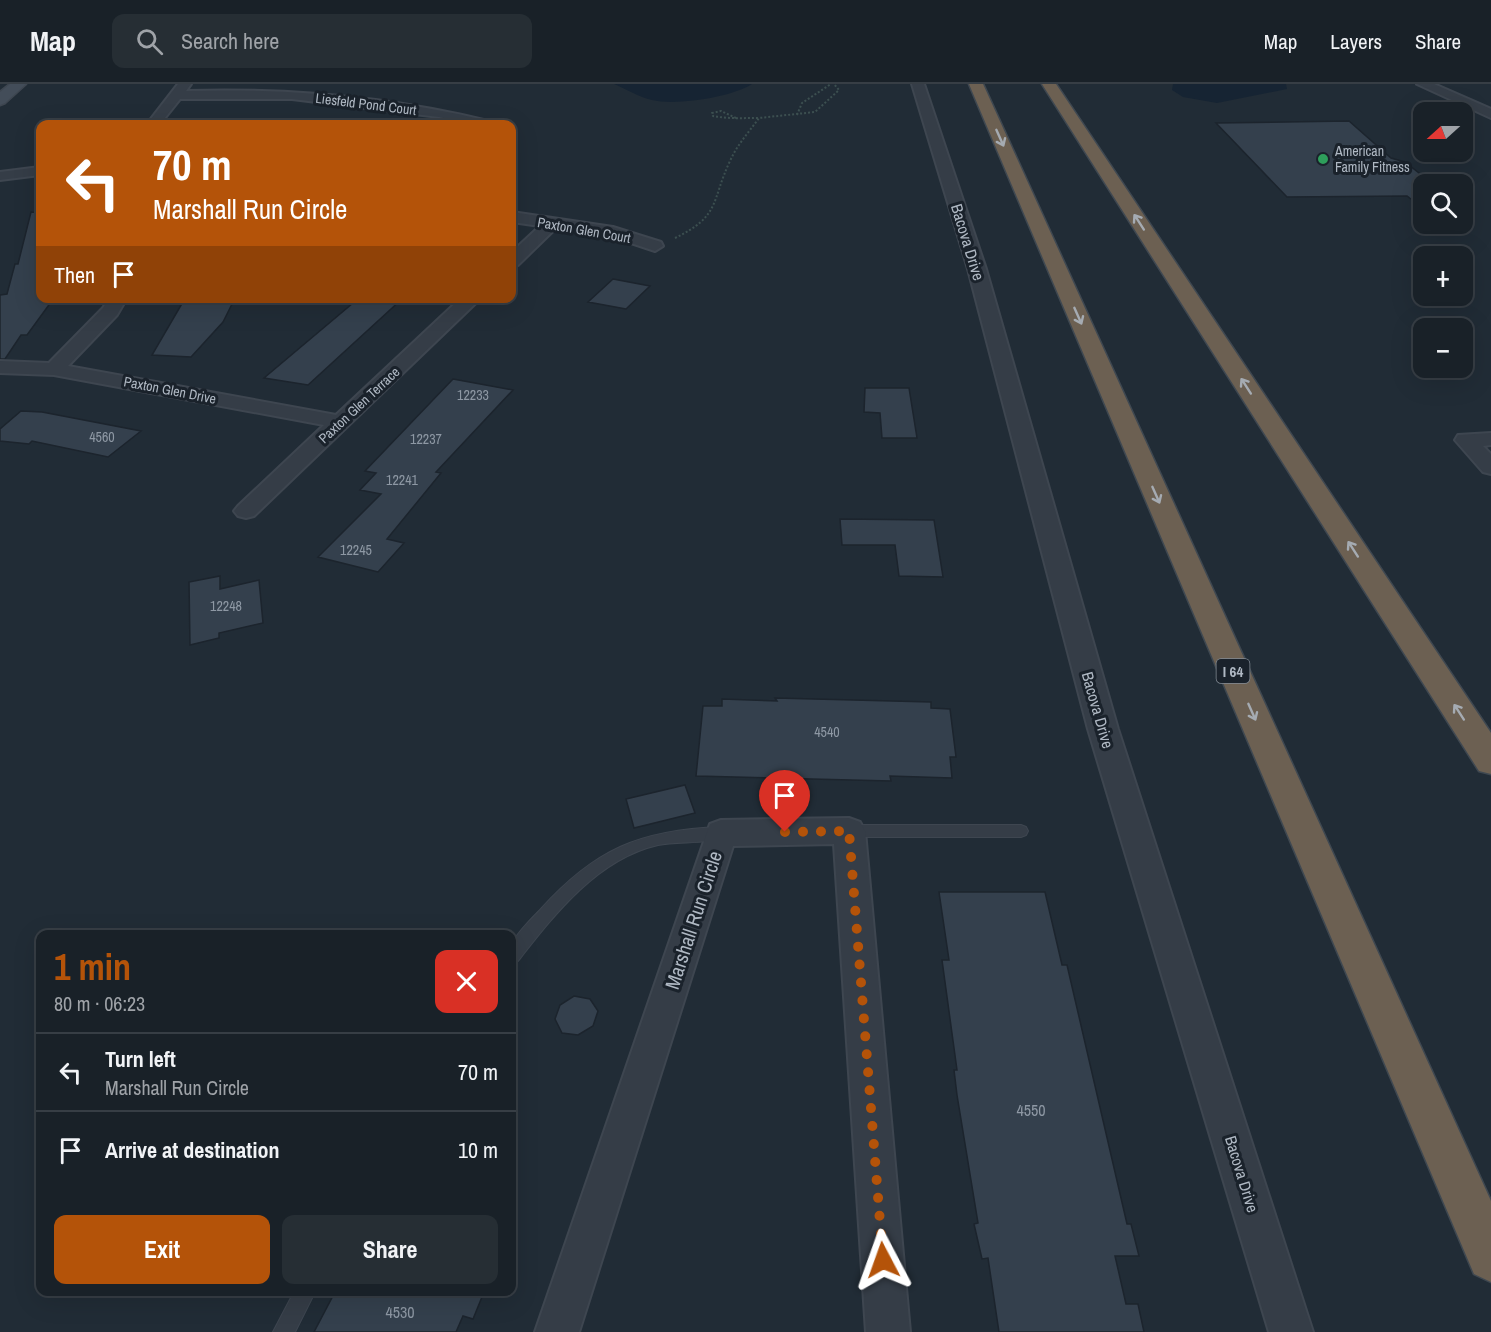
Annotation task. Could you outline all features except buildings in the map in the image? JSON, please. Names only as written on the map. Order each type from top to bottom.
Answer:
[{"type":"highway","name":"I 64","points":[[976,84],[1491,1257]]},
{"type":"highway","points":[[1049,84],[1491,761]]},
{"type":"street","points":[[0,100],[19,84]]},
{"type":"street","points":[[156,120],[185,84]]},
{"type":"street","name":"Bacova Drive","points":[[918,84],[976,269],[1103,729],[1291,1332]]},
{"type":"street","points":[[1423,84],[1491,114]]},
{"type":"street","points":[[336,101],[355,90]]},
{"type":"street","name":"Liesfeld Pond Court","points":[[176,95],[248,93],[439,113],[467,120]]},
{"type":"street","points":[[0,168],[36,164]]},
{"type":"street","points":[[0,176],[36,172]]},
{"type":"street","name":"Paxton Glen Court","points":[[516,218],[614,232],[655,246]]},
{"type":"street","points":[[516,257],[552,223]]},
{"type":"street","points":[[54,369],[111,311],[115,303]]},
{"type":"street","name":"Paxton Glen Terrace","points":[[246,511],[467,303]]},
{"type":"street","name":"Paxton Glen Drive","points":[[0,367],[54,369],[340,423]]},
{"type":"street","points":[[1491,439],[1466,440],[1491,467]]},
{"type":"street","points":[[849,831],[888,1332]]},
{"type":"street","name":"Marshall Run Circle","points":[[557,1332],[721,833],[849,831]]},
{"type":"lane","points":[[849,831],[1022,831]]},
{"type":"lane","points":[[516,951],[563,898],[601,864],[634,846],[661,839],[721,833]]},
{"type":"lane","points":[[284,1332],[303,1296]]},
{"type":"path","points":[[735,118],[721,111],[712,113],[712,116],[721,118],[735,118],[759,118],[798,116],[815,112],[825,98],[839,90],[833,84],[802,103],[798,116]]},
{"type":"path","points":[[655,246],[688,233],[714,210],[729,162],[759,118]]},
{"type":"water","points":[[614,84],[752,84],[731,93],[703,99],[662,102],[647,99]]},
{"type":"water","points":[[1173,84],[1286,84],[1287,89],[1217,103],[1183,97],[1172,90]]},
{"type":"place","name":"American Family Fitness","points":[[1323,159]]},
{"type":"route","points":[[785,832],[849,831],[883,1260]]}]
